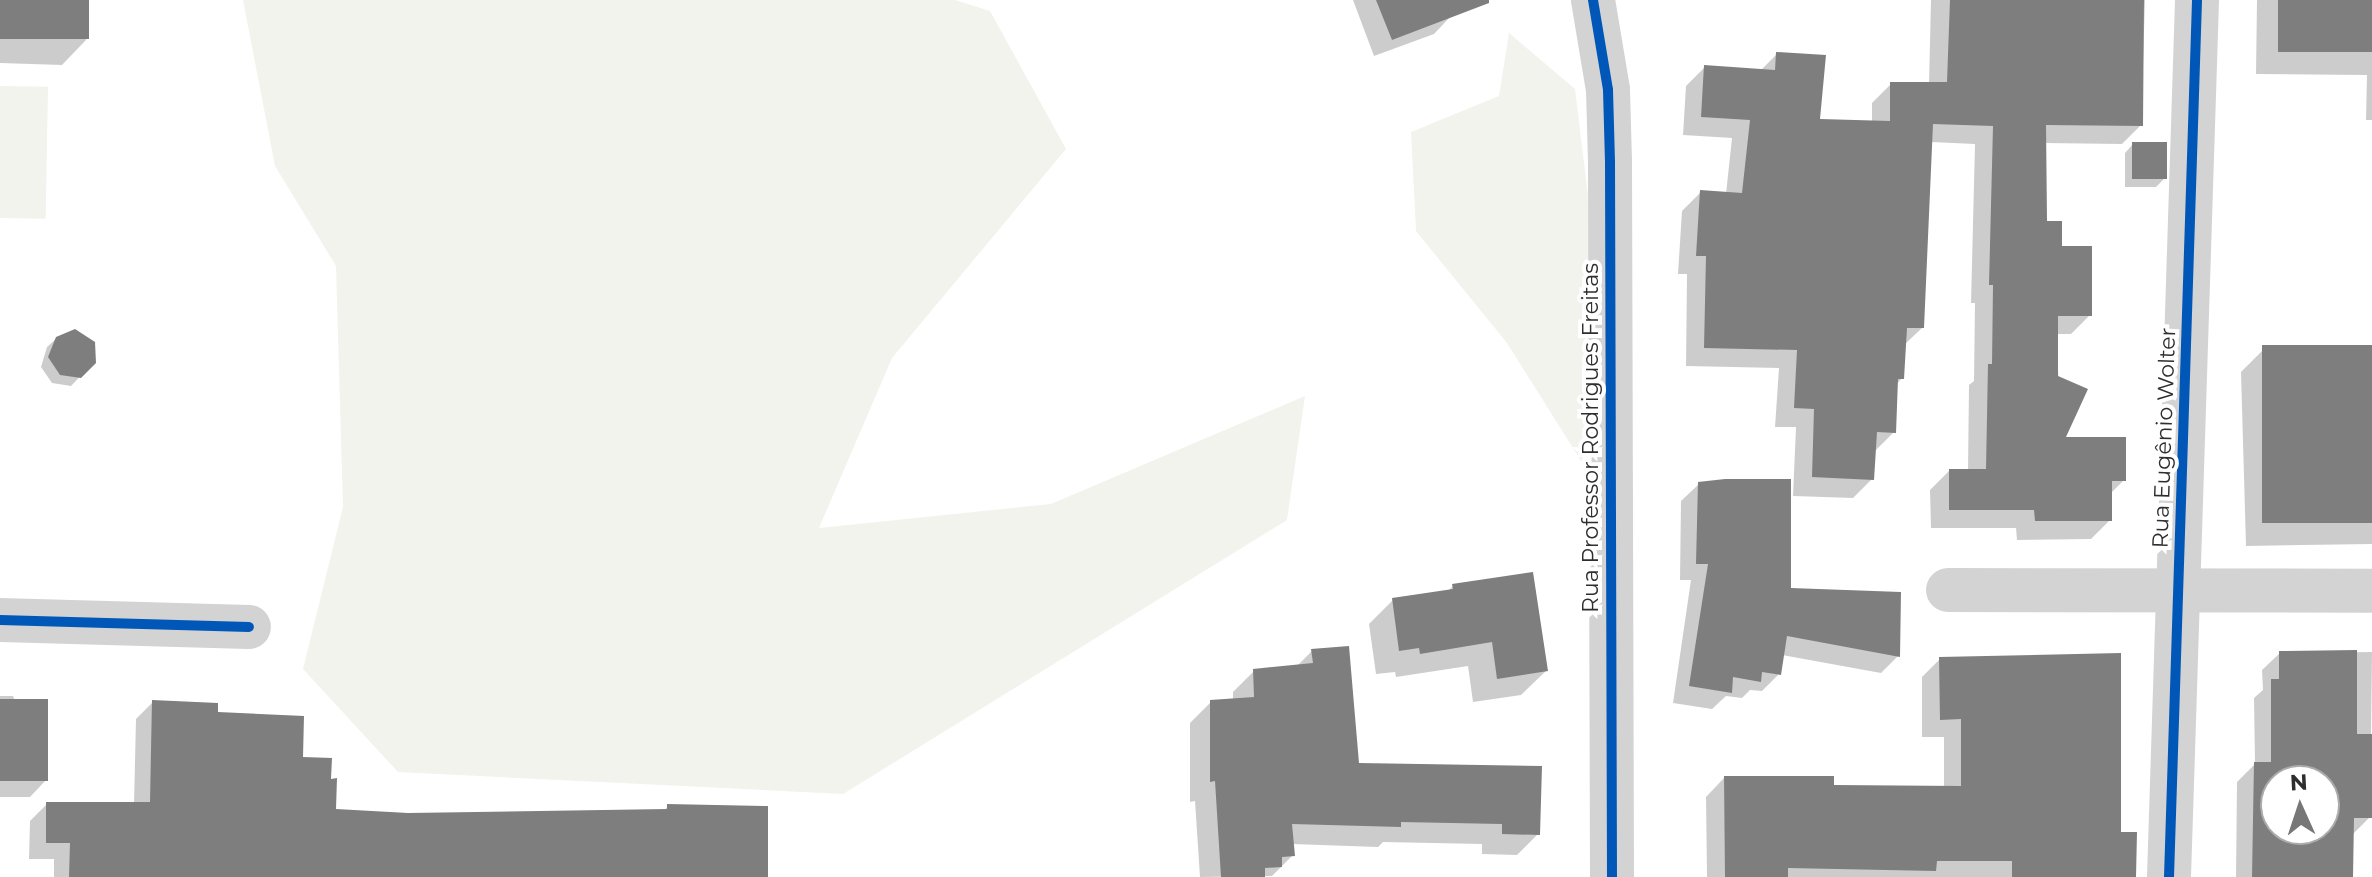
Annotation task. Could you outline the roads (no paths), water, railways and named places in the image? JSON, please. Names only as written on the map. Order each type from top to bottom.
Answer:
[{"type":"street","name":"Rua Professor Rodrigues Freitas","points":[[1593,0],[1601,29],[1609,133],[1612,877]]},
{"type":"street","name":"Rua Eugênio Wolter","points":[[2169,877],[2197,0]]},
{"type":"street","points":[[1948,590],[2372,591]]},
{"type":"street","points":[[0,620],[249,627]]}]
